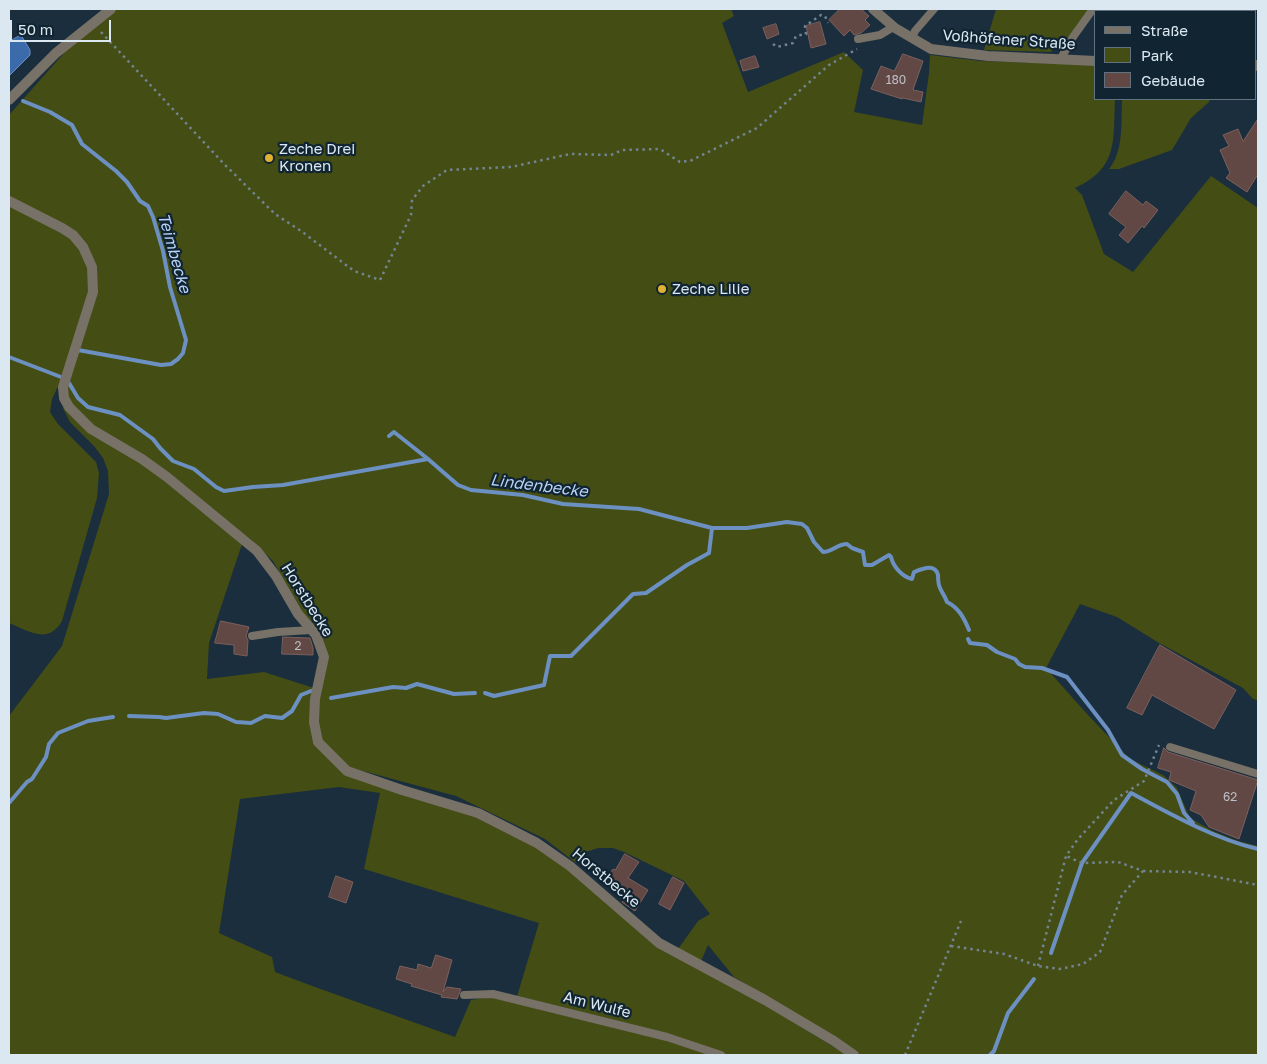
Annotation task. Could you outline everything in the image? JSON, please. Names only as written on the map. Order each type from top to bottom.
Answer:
[{"type":"street","points":[[9,100],[56,53],[111,9]]},
{"type":"street","name":"Voßhöfener Straße","points":[[873,9],[893,27],[931,49],[988,56],[1094,61]]},
{"type":"street","name":"Horstbecke","points":[[9,201],[62,228],[73,236],[83,247],[92,267],[93,292],[63,387],[64,398],[69,407],[91,429],[142,459],[257,551],[276,576],[298,614],[316,635],[324,657],[315,699],[314,722],[318,742],[347,771],[478,813],[538,843],[570,866],[659,943],[765,1000],[854,1055]]},
{"type":"lane","points":[[912,38],[915,31],[934,9]]},
{"type":"lane","points":[[1060,60],[1073,37],[1093,9]]},
{"type":"lane","points":[[859,43],[880,35],[893,27]]},
{"type":"lane","points":[[252,636],[311,630]]},
{"type":"lane","points":[[1170,747],[1258,774]]},
{"type":"lane","name":"Am Wulfe","points":[[464,994],[493,994],[667,1037],[721,1055]]},
{"type":"path","points":[[773,44],[777,47],[792,43],[796,36],[806,34],[805,26],[821,16],[825,16],[828,23]]},
{"type":"path","points":[[92,23],[225,165],[275,214],[354,271],[380,280],[411,215],[412,200],[423,186],[447,170],[511,167],[570,154],[611,155],[622,150],[660,149],[680,162],[690,161],[757,128],[829,65],[859,43]]},
{"type":"path","points":[[1038,966],[1066,856],[1078,839],[1114,800],[1144,781],[1160,744],[1170,747]]},
{"type":"path","points":[[1066,856],[1082,863],[1118,862],[1143,871],[1190,872],[1258,885]]},
{"type":"path","points":[[951,946],[1004,954],[1038,966],[1060,969],[1083,964],[1100,952],[1122,895],[1143,871]]},
{"type":"path","points":[[905,1055],[961,921]]},
{"type":"green space","points":[[117,9],[731,9],[734,16],[722,23],[748,92],[844,52],[863,70],[854,112],[922,125],[930,55],[981,61],[1094,65],[1094,100],[1115,100],[1113,140],[1111,151],[1100,171],[1075,188],[1082,195],[1104,254],[1133,272],[1211,176],[1258,208],[1258,701],[1252,698],[1243,688],[1159,643],[1117,617],[1080,604],[1046,668],[1130,759],[1163,775],[1177,788],[1190,818],[1213,831],[1238,841],[1258,846],[1258,1055],[860,1055],[847,1045],[734,977],[708,945],[698,968],[734,986],[847,1055],[9,1055],[9,716],[62,646],[109,494],[108,471],[103,458],[70,422],[63,408],[64,405],[69,403],[63,376],[52,399],[50,412],[58,424],[96,462],[99,473],[97,498],[62,621],[51,633],[44,634],[31,632],[9,623],[9,205],[85,245],[9,198],[9,115],[73,43]],"holes":[[[249,538],[273,561],[327,656],[317,714],[322,741],[348,767],[456,796],[545,839],[576,863],[586,852],[598,848],[613,848],[684,881],[710,914],[698,921],[673,956],[569,868],[535,845],[477,816],[347,774],[316,743],[314,688],[264,672],[207,679],[209,643],[243,542]],[[339,787],[380,793],[364,869],[539,923],[515,1003],[491,997],[471,1000],[455,1037],[275,972],[272,957],[219,933],[240,799]]]},
{"type":"green space","points":[[996,9],[1090,9],[1063,44],[1050,52],[984,50]]},
{"type":"green space","points":[[1122,100],[1210,100],[1191,118],[1172,150],[1119,169],[1109,169],[1117,154]]},
{"type":"water","points":[[21,35],[30,50],[30,55],[9,76],[9,42]]},
{"type":"building","points":[[840,9],[861,9],[869,16],[865,20],[870,25],[861,33],[854,35],[850,30],[844,36],[829,20]]},
{"type":"building","points":[[820,22],[826,44],[811,48],[806,26]]},
{"type":"building","points":[[776,24],[779,34],[767,39],[763,28]]},
{"type":"building","points":[[903,54],[923,61],[913,90],[923,92],[921,102],[902,99],[871,89],[881,66],[894,71]]},
{"type":"building","points":[[755,56],[759,67],[743,71],[740,61]]},
{"type":"building","points":[[1258,119],[1258,174],[1247,192],[1226,178],[1230,173],[1220,150],[1229,146],[1223,135],[1238,129],[1243,141]]},
{"type":"building","points":[[1126,191],[1143,205],[1146,201],[1158,210],[1144,228],[1142,226],[1128,243],[1119,235],[1126,227],[1109,214]]},
{"type":"building","points":[[221,621],[249,627],[246,636],[248,640],[247,656],[234,654],[234,645],[215,643]]},
{"type":"building","points":[[283,637],[310,638],[313,655],[282,654]]},
{"type":"building","points":[[1160,645],[1236,690],[1214,729],[1152,695],[1142,715],[1127,708]]},
{"type":"building","points":[[1164,748],[1168,752],[1258,780],[1239,839],[1209,827],[1201,815],[1190,810],[1196,791],[1169,780],[1171,772],[1158,768]]},
{"type":"building","points":[[625,854],[639,862],[628,878],[648,890],[635,911],[622,902],[627,893],[606,880]]},
{"type":"building","points":[[336,876],[353,882],[346,903],[329,897]]},
{"type":"building","points":[[673,877],[684,883],[670,910],[659,904]]},
{"type":"building","points":[[436,955],[452,960],[443,992],[447,987],[461,989],[457,999],[441,997],[442,995],[411,986],[412,984],[396,979],[400,966],[417,970],[418,964],[431,968]]},
{"type":"waterway","name":"Teimbecke","points":[[23,101],[50,112],[72,125],[82,144],[116,171],[127,182],[140,201],[148,206],[163,251],[170,287],[186,340],[183,353],[171,364],[161,365],[78,351]]},
{"type":"waterway","name":"Lindenbecke","points":[[9,357],[61,377]]},
{"type":"waterway","name":"Lindenbecke","points":[[69,383],[78,398],[88,407],[120,415],[153,439],[173,461],[194,469],[216,487],[224,491],[283,485],[428,459],[458,485],[471,490],[523,495],[563,504],[639,509],[712,528],[747,528],[787,522],[802,524],[807,528],[814,542],[823,552],[847,544],[863,552],[865,565],[872,565],[889,555],[899,571],[912,579],[914,572],[928,568],[934,569],[938,575],[939,586],[947,602],[961,614],[969,630]]},
{"type":"waterway","points":[[389,436],[394,432],[428,459]]},
{"type":"waterway","points":[[485,693],[494,696],[544,685],[550,656],[571,656],[633,594],[646,593],[687,565],[709,553],[712,528]]},
{"type":"waterway","name":"Lindenbecke","points":[[968,639],[970,643],[987,645],[997,652],[1015,659],[1025,667],[1042,668],[1067,677],[1108,730],[1122,755],[1142,769],[1167,782],[1177,794],[1184,813],[1193,823]]},
{"type":"waterway","points":[[331,698],[393,687],[406,688],[417,684],[454,694],[475,693]]},
{"type":"waterway","points":[[129,716],[166,718],[204,713],[218,714],[236,722],[251,723],[265,716],[282,718],[292,711],[301,695],[311,691]]},
{"type":"waterway","points":[[9,803],[27,782],[32,779],[46,757],[49,744],[58,733],[88,721],[113,717]]},
{"type":"waterway","points":[[1051,953],[1082,863],[1131,793],[1209,832],[1258,849]]},
{"type":"waterway","points":[[990,1055],[994,1051],[1008,1013],[1034,979]]},
{"type":"place","name":"Zeche Drei Kronen","points":[[269,158]]},
{"type":"place","name":"Zeche Lilie","points":[[662,289]]}]
